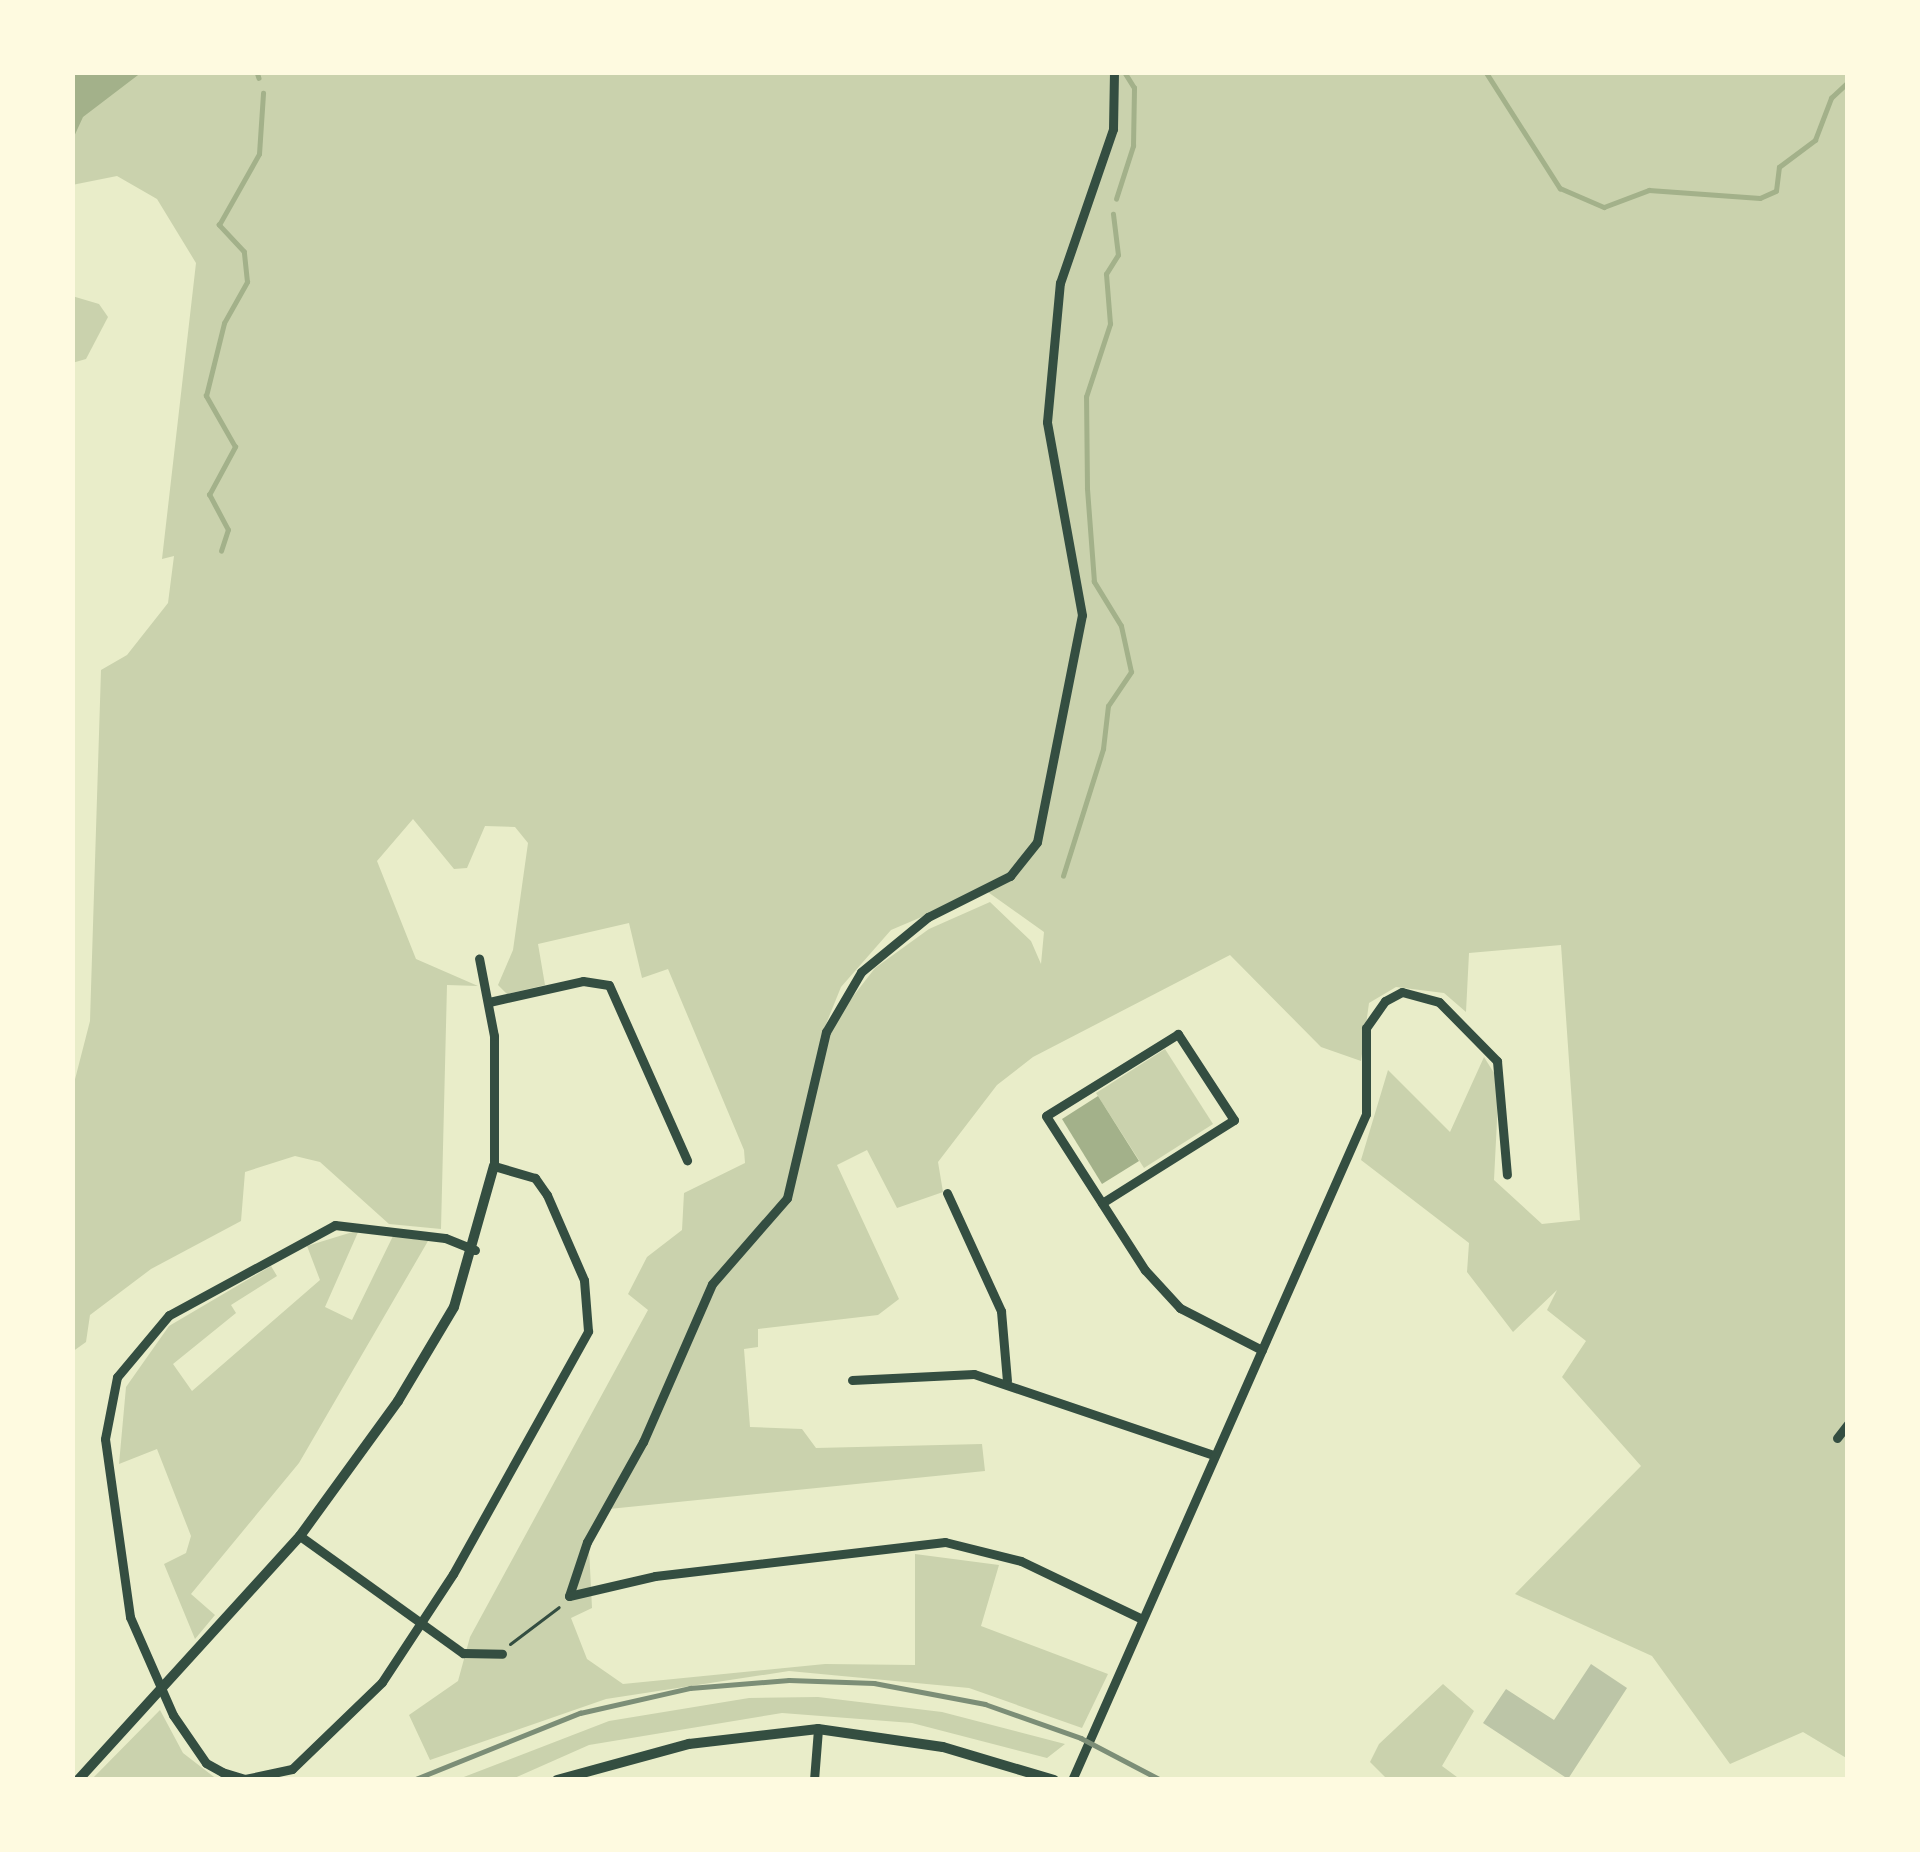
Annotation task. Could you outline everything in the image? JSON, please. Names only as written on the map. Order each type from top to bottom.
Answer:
[{"type":"street","points":[[569,1596],[586,1542],[643,1442],[712,1284],[787,1198],[826,1032],[861,971],[928,917],[1010,876],[1037,842],[1082,615],[1047,422],[1060,284],[1113,129],[1114,72]]},
{"type":"street","points":[[78,1780],[300,1536],[398,1401],[454,1307],[475,1250],[494,1166],[489,1002],[479,958]]},
{"type":"street","points":[[489,1002],[583,981],[609,985],[657,1078],[687,1160]]},
{"type":"street","points":[[1072,1780],[1366,1114],[1366,1028],[1385,1001],[1402,992],[1439,1001],[1497,1061],[1507,1175]]},
{"type":"street","points":[[1102,1203],[1234,1120],[1178,1034],[1046,1116],[1102,1203],[1180,1308],[1262,1350]]},
{"type":"street","points":[[475,1250],[445,1238],[335,1225],[169,1315],[130,1356],[113,1389],[105,1439],[130,1617],[163,1691],[206,1763],[245,1779],[278,1774],[348,1722],[420,1627],[575,1360],[592,1315],[547,1195],[535,1178],[494,1166]]},
{"type":"street","points":[[947,1193],[1001,1311],[1006,1381]]},
{"type":"street","points":[[853,1380],[974,1374],[1006,1381],[1213,1455]]},
{"type":"street","points":[[1838,1438],[1848,1424]]},
{"type":"street","points":[[300,1536],[420,1627],[463,1653],[501,1650]]},
{"type":"street","points":[[569,1596],[656,1576],[945,1542],[1021,1561],[1142,1619]]},
{"type":"street","points":[[556,1780],[689,1744],[818,1730],[943,1747],[1054,1780]]},
{"type":"street","points":[[814,1780],[818,1730]]},
{"type":"path","points":[[501,1650],[569,1596]]},
{"type":"shaded area","points":[[72,72],[1848,72],[1848,1759],[1803,1732],[1730,1764],[1652,1656],[1515,1594],[1641,1466],[1562,1377],[1586,1341],[1547,1310],[1557,1290],[1513,1332],[1467,1272],[1469,1243],[1361,1160],[1388,1070],[1450,1132],[1484,1057],[1499,1081],[1494,1180],[1542,1224],[1580,1220],[1561,945],[1469,953],[1466,1012],[1444,993],[1396,987],[1369,1003],[1361,1061],[1321,1047],[1230,955],[1033,1057],[997,1085],[938,1162],[943,1192],[897,1208],[867,1150],[837,1165],[899,1299],[878,1315],[758,1329],[758,1347],[744,1349],[750,1427],[802,1429],[816,1448],[982,1444],[985,1471],[609,1509],[589,1548],[592,1608],[571,1618],[587,1659],[623,1684],[825,1664],[915,1665],[915,1554],[999,1565],[981,1626],[1108,1674],[1082,1728],[969,1688],[789,1671],[606,1699],[430,1760],[409,1715],[458,1681],[470,1637],[648,1310],[628,1294],[647,1257],[682,1230],[684,1193],[745,1163],[744,1150],[668,969],[642,978],[629,923],[538,944],[545,985],[507,994],[498,985],[513,950],[528,843],[515,827],[485,826],[467,868],[454,869],[413,819],[377,861],[416,959],[478,986],[447,985],[441,1229],[389,1224],[320,1162],[295,1156],[245,1172],[241,1221],[151,1269],[90,1315],[86,1342],[72,1352],[72,1091],[90,1021],[101,670],[127,655],[168,603],[174,556],[162,559],[196,263],[157,199],[117,176],[72,185]],"holes":[[[985,890],[1044,932],[1041,964],[1031,941],[990,902],[929,929],[875,968],[820,1039],[841,987],[891,930]]]},
{"type":"shaded area","points":[[72,72],[142,72],[83,117],[72,141]]},
{"type":"shaded area","points":[[72,296],[99,304],[108,317],[86,359],[72,363]]},
{"type":"shaded area","points":[[1165,1049],[1213,1124],[1144,1168],[1096,1093]]},
{"type":"shaded area","points":[[1098,1096],[1139,1161],[1102,1184],[1062,1119]]},
{"type":"shaded area","points":[[359,1230],[325,1307],[352,1320],[393,1236],[428,1241],[299,1463],[191,1594],[215,1615],[195,1639],[164,1564],[186,1553],[191,1536],[157,1449],[119,1464],[126,1387],[169,1326],[271,1266],[277,1276],[231,1305],[236,1313],[173,1364],[192,1391],[320,1280],[307,1246]]},
{"type":"shaded area","points":[[1443,1684],[1474,1711],[1442,1766],[1461,1780],[1388,1780],[1370,1762],[1379,1744]]},
{"type":"shaded area","points":[[818,1697],[942,1712],[1065,1744],[1047,1758],[912,1723],[782,1713],[589,1745],[510,1780],[456,1780],[609,1721],[749,1698]]},
{"type":"shaded area","points":[[160,1710],[183,1753],[218,1780],[91,1780]]},
{"type":"building","points":[[1591,1664],[1627,1688],[1568,1779],[1483,1723],[1506,1689],[1554,1720]]},
{"type":"waterway","points":[[257,72],[259,78]]},
{"type":"waterway","points":[[1116,199],[1133,146],[1134,88],[1124,72]]},
{"type":"waterway","points":[[1486,72],[1560,188],[1604,207],[1649,190],[1760,198],[1776,191],[1779,167],[1815,140],[1831,98],[1848,82]]},
{"type":"waterway","points":[[221,551],[228,530],[209,495],[235,447],[206,396],[224,323],[247,282],[244,252],[219,225],[259,154],[263,93]]},
{"type":"waterway","points":[[1063,876],[1103,749],[1108,706],[1131,672],[1121,626],[1094,582],[1087,488],[1086,397],[1110,324],[1106,274],[1118,255],[1113,214]]},
{"type":"railway","points":[[413,1780],[580,1713],[690,1688],[789,1680],[874,1683],[985,1704],[1081,1738],[1161,1780]]}]
